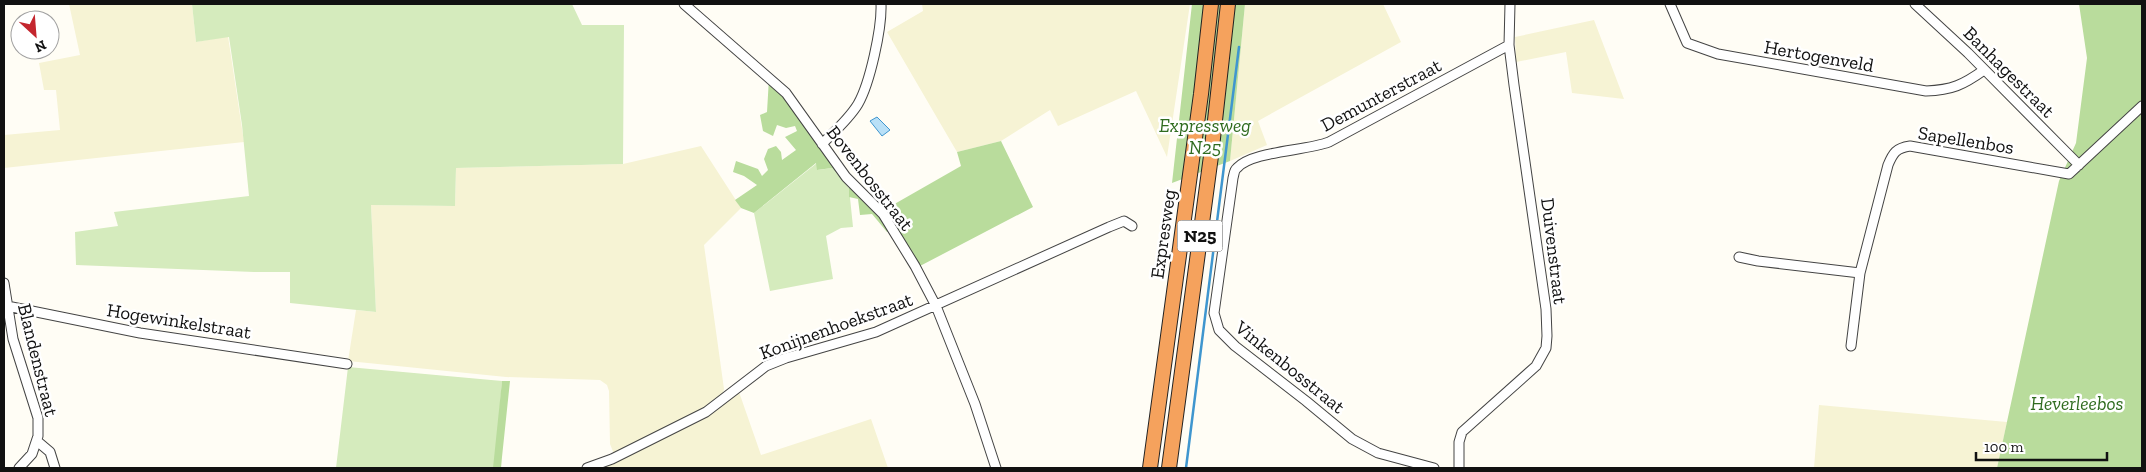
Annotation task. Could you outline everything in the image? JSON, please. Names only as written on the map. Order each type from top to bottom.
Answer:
[{"type":"highway","name":"Expresweg","points":[[1150,468],[1201,94],[1210,4]]},
{"type":"highway","name":"Expresweg","points":[[1170,468],[1212,147],[1228,4]]},
{"type":"street","name":"Bovenbosstraat","points":[[684,4],[786,93],[846,177],[883,214],[915,266],[936,306],[975,404],[996,468]]},
{"type":"street","points":[[822,144],[854,111],[864,92],[881,26],[881,4]]},
{"type":"street","name":"Duivenstraat","points":[[1459,468],[1459,442],[1462,432],[1536,366],[1546,348],[1547,336],[1539,250],[1510,45],[1510,4]]},
{"type":"street","name":"Hertogenveld","points":[[1670,4],[1687,43],[1718,54],[1926,91],[1945,90],[1964,84],[1984,70]]},
{"type":"street","name":"Banhagestraat","points":[[1915,4],[2079,165]]},
{"type":"street","name":"Demunterstraat","points":[[1262,156],[1330,142],[1510,45]]},
{"type":"street","points":[[2079,165],[2142,106]]},
{"type":"street","name":"Sapellenbos","points":[[1851,346],[1860,273],[1893,152],[1900,147],[1918,148],[2069,174],[2079,165]]},
{"type":"street","name":"Vinkenbosstraat","points":[[1262,156],[1247,160],[1236,168],[1233,178],[1214,313],[1219,330],[1235,346],[1352,439],[1378,453],[1434,468]]},
{"type":"street","name":"Konijnenhoekstraat","points":[[587,468],[612,459],[706,412],[766,366],[786,358],[876,332],[1109,227],[1124,221],[1132,226]]},
{"type":"street","points":[[1739,257],[1860,273]]},
{"type":"street","name":"Blandenstraat","points":[[4,283],[13,339],[24,379],[38,418],[37,441],[32,454],[19,468]]},
{"type":"street","name":"Hogewinkelstraat","points":[[7,306],[149,335],[347,364]]},
{"type":"street","points":[[37,441],[50,452],[55,468]]},
{"type":"shaded area","points":[[69,4],[192,4],[196,42],[228,36],[244,142],[4,168],[4,135],[60,130],[56,90],[44,90],[39,63],[80,55]]},
{"type":"shaded area","points":[[922,4],[1190,4],[1167,157],[1136,91],[1058,126],[1050,110],[1001,141],[957,152],[887,32],[923,11]]},
{"type":"shaded area","points":[[1245,4],[1383,4],[1401,42],[1258,121],[1267,145],[1230,161]]},
{"type":"shaded area","points":[[1594,20],[1624,99],[1572,93],[1566,52],[1516,62],[1515,37]]},
{"type":"shaded area","points":[[701,146],[741,208],[704,245],[724,389],[722,397],[692,417],[614,454],[610,444],[609,391],[607,385],[600,380],[506,377],[348,361],[356,310],[376,312],[371,205],[455,206],[456,168],[623,164]]},
{"type":"shaded area","points":[[739,392],[761,455],[871,419],[888,468],[601,468],[706,418]]},
{"type":"shaded area","points":[[1819,405],[2007,422],[1997,468],[1814,468]]},
{"type":"green space","points":[[192,4],[572,4],[582,25],[624,25],[623,164],[456,168],[455,206],[371,205],[376,312],[290,303],[290,272],[76,265],[75,232],[118,226],[114,212],[249,196],[242,125],[229,37],[196,42]]},
{"type":"green space","name":"Expressweg N25","points":[[1192,4],[1245,4],[1230,161],[1172,183]]},
{"type":"green space","name":"Heverleebos","points":[[2079,4],[2142,4],[2142,468],[1997,468],[2059,181],[2076,143],[2087,58]]},
{"type":"green space","points":[[769,78],[846,177],[884,210],[961,166],[957,152],[1001,141],[1033,207],[920,266],[915,266],[893,230],[887,232],[872,214],[860,215],[858,199],[849,197],[849,187],[832,168],[817,170],[816,163],[754,213],[741,208],[735,200],[757,185],[744,176],[733,172],[736,161],[758,169],[762,176],[768,170],[764,159],[768,149],[776,146],[781,152],[782,160],[796,150],[785,137],[797,131],[795,126],[786,128],[777,125],[773,136],[763,131],[760,115],[767,112]]},
{"type":"green space","points":[[817,163],[818,170],[832,168],[849,188],[853,227],[841,228],[826,236],[833,279],[770,291],[754,213]]},
{"type":"green space","points":[[348,367],[502,381],[495,468],[336,468]]},
{"type":"green space","points":[[502,381],[510,381],[501,468],[493,468]]},
{"type":"water","points":[[877,117],[890,130],[882,136],[870,121]]},
{"type":"waterway","points":[[1186,468],[1239,47]]}]
